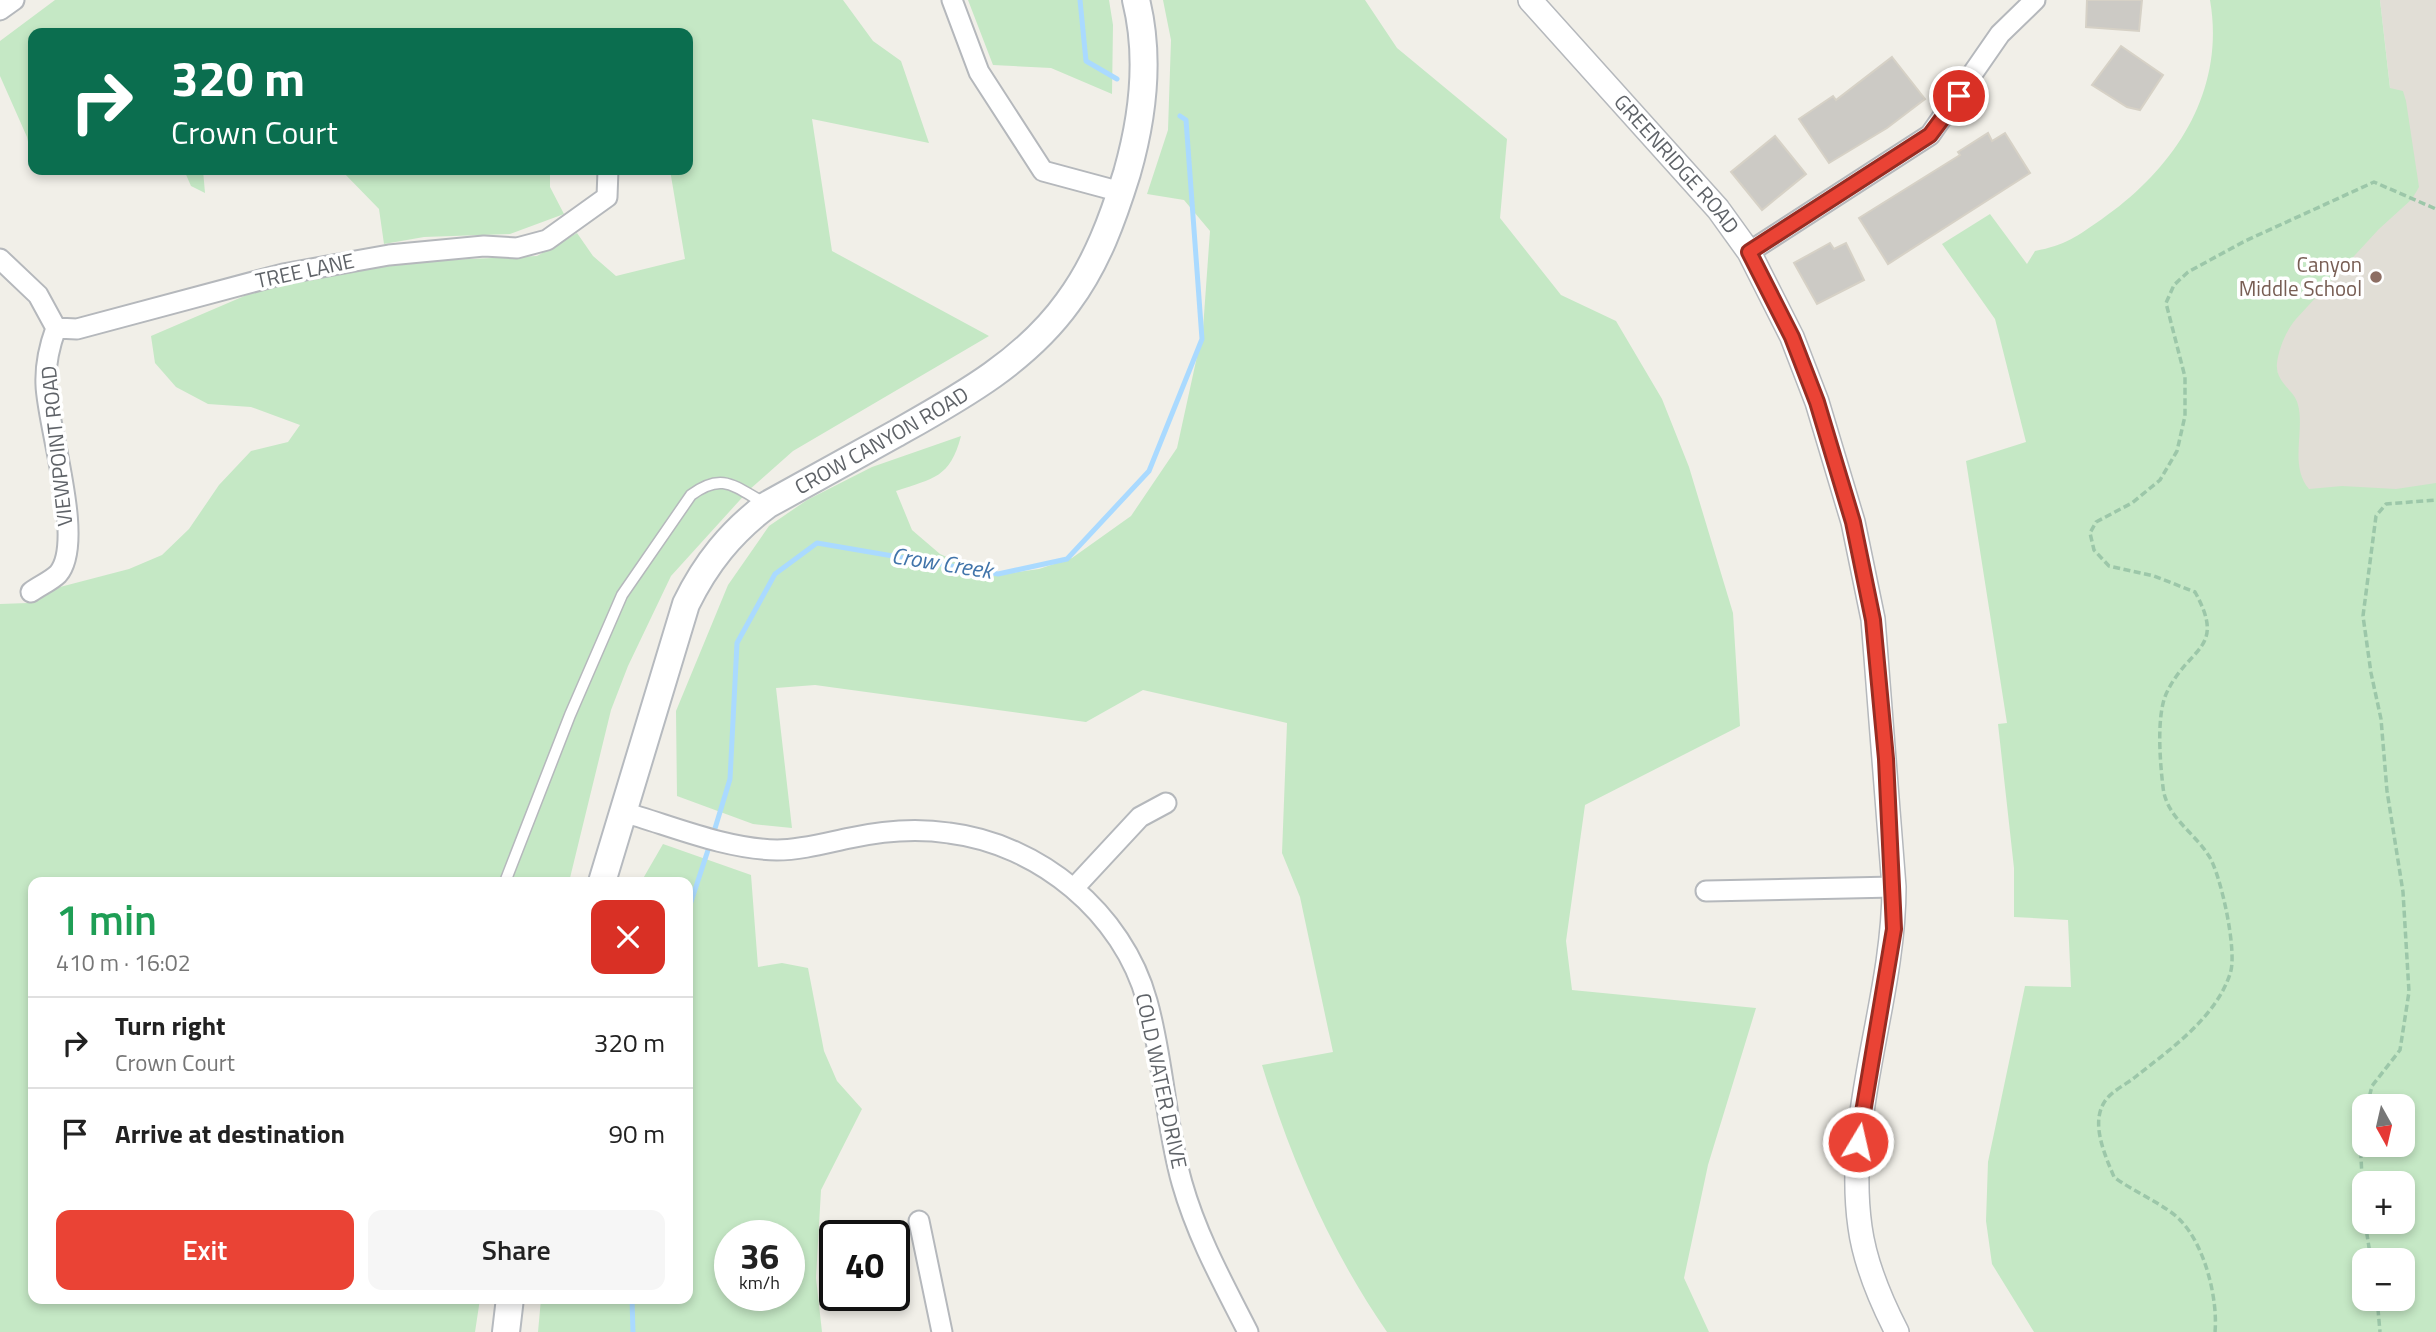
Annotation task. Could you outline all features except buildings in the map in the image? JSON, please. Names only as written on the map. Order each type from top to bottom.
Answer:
[{"type":"main road","name":"CROW CANYON ROAD","points":[[604,877],[686,604],[701,573],[732,535],[767,505],[964,395],[998,372],[1068,303],[1099,252],[1134,147],[1144,79],[1136,0]]},
{"type":"main road","points":[[506,1332],[509,1304]]},
{"type":"street","points":[[0,10],[14,0]]},
{"type":"street","points":[[952,0],[979,72],[1043,171],[1121,192]]},
{"type":"street","name":"GREENRIDGE ROAD","points":[[1530,0],[1679,163],[1749,252],[1792,337],[1817,402],[1859,548],[1873,620],[1894,887],[1889,967],[1869,1071],[1856,1171],[1865,1254],[1878,1293],[1897,1332]]},
{"type":"street","points":[[1749,252],[1930,135],[2000,34],[2035,0]]},
{"type":"street","name":"TREE LANE","points":[[56,328],[77,329],[296,271],[389,255],[484,246],[517,248],[547,240],[607,197],[608,175]]},
{"type":"street","points":[[0,259],[38,295],[56,328]]},
{"type":"street","name":"VIEWPOINT ROAD","points":[[31,592],[57,574],[64,562],[65,498],[46,386],[47,352],[56,328]]},
{"type":"street","points":[[1074,888],[1140,817],[1166,803]]},
{"type":"street","name":"COLD WATER DRIVE","points":[[623,812],[725,842],[778,850],[903,831],[953,833],[1010,850],[1074,888],[1106,923],[1133,963],[1155,1033],[1170,1131],[1182,1184],[1205,1248],[1248,1332]]},
{"type":"street","points":[[1706,891],[1894,887]]},
{"type":"street","points":[[919,1221],[942,1332]]},
{"type":"lane","points":[[507,877],[570,715],[622,595],[691,495],[707,484],[725,483],[767,505]]},
{"type":"path","points":[[2215,1332],[2217,1309],[2208,1274],[2195,1243],[2181,1220],[2114,1177],[2103,1151],[2098,1126],[2105,1101],[2189,1034],[2222,992],[2231,973],[2234,953],[2211,858],[2175,817],[2163,791],[2161,763],[2166,694],[2185,665],[2205,645],[2208,630],[2206,612],[2195,592],[2154,576],[2109,566],[2094,550],[2090,533],[2096,522],[2132,503],[2160,480],[2177,451],[2185,416],[2185,377],[2166,303],[2174,285],[2188,272],[2245,240],[2374,182],[2436,209]]},
{"type":"path","points":[[2370,1094],[2372,1086],[2400,1050],[2409,992],[2403,892],[2387,791],[2382,719],[2371,673],[2363,616],[2376,516],[2386,505],[2436,500]]},
{"type":"path","points":[[2378,1311],[2380,1332]]},
{"type":"shaded area","name":"Canyon Middle School","points":[[2380,0],[2436,0],[2436,538],[2301,499],[2274,354],[2286,310],[2401,183]]},
{"type":"green space","points":[[55,0],[843,0],[873,41],[901,61],[929,143],[812,119],[832,251],[989,336],[793,451],[749,490],[671,576],[628,666],[611,710],[570,877],[28,877],[28,1304],[479,1304],[475,1332],[0,1332],[0,604],[28,603],[60,587],[129,569],[162,555],[189,529],[219,485],[251,451],[288,442],[300,425],[251,407],[208,404],[176,387],[155,363],[151,336],[272,284],[317,271],[423,261],[537,256],[577,233],[593,256],[616,276],[685,259],[671,175],[693,175],[693,28],[28,28],[28,142],[0,76],[0,41]]},
{"type":"green space","points":[[968,0],[1109,0],[1113,25],[1112,94],[1051,68],[993,65]]},
{"type":"green space","points":[[1163,0],[1365,0],[1397,48],[1507,139],[1500,218],[1561,295],[1616,321],[1662,399],[1689,467],[1733,613],[1740,726],[1585,805],[1566,941],[1572,990],[1756,1008],[1708,1165],[1684,1278],[1709,1332],[1387,1332],[1348,1269],[1314,1204],[1262,1065],[1333,1052],[1300,897],[1282,853],[1287,723],[1143,690],[1086,722],[815,685],[776,688],[792,828],[753,824],[677,796],[676,711],[728,585],[769,526],[807,500],[872,467],[961,436],[952,460],[939,474],[896,491],[912,530],[940,554],[979,572],[1003,574],[1039,569],[1072,558],[1131,516],[1177,448],[1203,329],[1210,231],[1184,200],[1147,194],[1168,130],[1171,40]]},
{"type":"green space","points":[[2210,0],[2380,0],[2390,88],[2403,91],[2406,101],[2419,187],[2412,199],[2379,229],[2296,319],[2279,351],[2277,370],[2298,405],[2300,470],[2309,489],[2342,486],[2396,489],[2436,483],[2436,1332],[2034,1332],[1992,1264],[1986,1221],[1988,1162],[2025,986],[2071,987],[2068,920],[2014,917],[2014,868],[1998,724],[2007,723],[1966,461],[2026,442],[1995,319],[1942,244],[1990,214],[2027,264],[2035,251],[2070,240],[2085,231],[2128,199],[2152,177],[2172,152],[2202,97],[2210,66],[2213,34]]},
{"type":"green space","points":[[186,175],[203,175],[205,193],[191,186]]},
{"type":"green space","points":[[346,175],[550,175],[550,187],[564,214],[510,234],[424,237],[384,244],[379,209]]},
{"type":"green space","points":[[663,844],[751,875],[758,967],[782,963],[808,968],[824,1051],[837,1081],[862,1109],[821,1190],[816,1278],[822,1332],[538,1332],[541,1304],[693,1304],[693,877],[644,877]]},
{"type":"waterway","name":"Crow Creek","points":[[1080,0],[1086,61],[1117,79]]},
{"type":"waterway","name":"Crow Creek","points":[[713,835],[730,779],[737,643],[775,574],[817,543],[998,574],[1067,559],[1149,471],[1202,339],[1186,120],[1180,116]]},
{"type":"waterway","name":"Crow Creek","points":[[693,896],[710,844]]},
{"type":"waterway","name":"Crow Creek","points":[[632,1304],[633,1332]]},
{"type":"place","name":"Canyon Middle School","points":[[2376,277]]},
{"type":"route","points":[[1858,1142],[1884,1001],[1894,929],[1886,759],[1873,620],[1853,522],[1817,402],[1792,337],[1749,252],[1930,135],[1959,96]]}]
